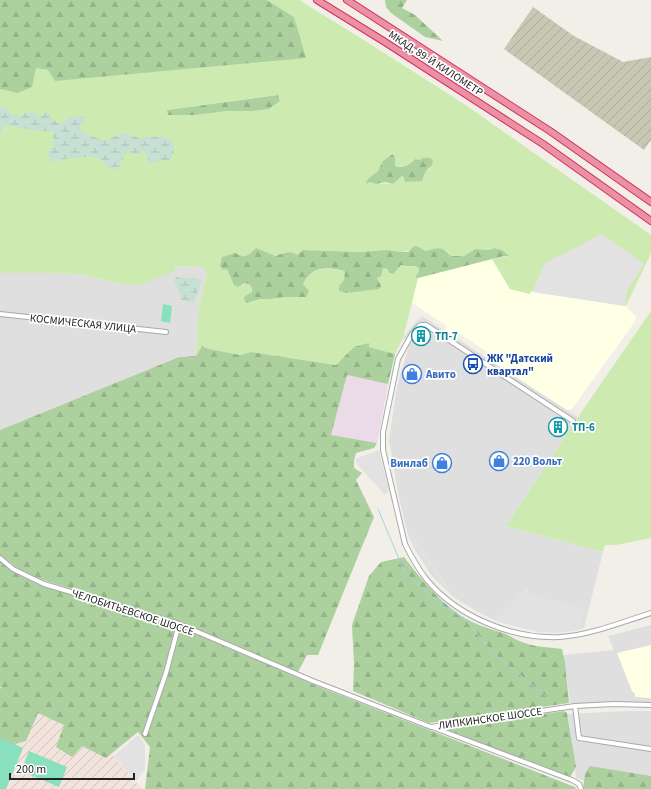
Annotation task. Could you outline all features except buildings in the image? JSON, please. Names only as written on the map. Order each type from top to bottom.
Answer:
[{"type":"highway","name":"МКАД, 89-Й КИЛОМЕТР","points":[[317,0],[543,144],[651,221]]},
{"type":"highway","name":"МКАД, 89-Й КИЛОМЕТР","points":[[347,0],[550,131],[651,202]]},
{"type":"street","name":"КОСМИЧЕСКАЯ УЛИЦА","points":[[0,314],[166,332]]},
{"type":"street","points":[[573,421],[426,325],[419,326],[412,334],[398,359],[383,432],[383,450],[405,544],[427,580],[449,600],[482,620],[501,628],[520,633],[542,636],[561,636],[578,634],[651,613]]},
{"type":"street","name":"ЧЕЛОБИТЬЕВСКОЕ ШОССЕ","points":[[0,558],[13,569],[44,584],[179,624],[313,681]]},
{"type":"street","points":[[145,734],[166,673],[179,624]]},
{"type":"street","name":"ЛИПКИНСКОЕ ШОССЕ","points":[[313,681],[431,727],[575,706],[614,704],[651,705]]},
{"type":"street","points":[[575,706],[579,738],[651,749]]},
{"type":"street","points":[[431,727],[572,780],[579,784],[581,789]]},
{"type":"shaded area","points":[[533,7],[574,36],[623,62],[651,57],[651,140],[644,150],[504,49]]},
{"type":"shaded area","points":[[602,234],[644,264],[628,289],[626,306],[532,292],[545,263]]},
{"type":"shaded area","points":[[492,259],[510,289],[530,294],[531,291],[626,306],[636,317],[634,323],[572,409],[567,410],[488,359],[490,354],[457,332],[455,336],[445,329],[447,326],[412,303],[418,278]]},
{"type":"shaded area","points":[[175,266],[202,267],[207,274],[198,311],[196,356],[179,357],[0,430],[0,273],[79,274],[123,284]]},
{"type":"shaded area","points":[[422,316],[578,417],[506,526],[603,552],[584,628],[579,630],[585,609],[530,595],[527,589],[496,621],[455,598],[432,576],[415,550],[408,535],[399,498],[389,440],[397,386],[409,346],[403,338]]},
{"type":"shaded area","points":[[347,375],[388,384],[377,443],[331,435]]},
{"type":"shaded area","points":[[379,450],[389,490],[385,495],[357,464],[355,459]]},
{"type":"shaded area","points":[[412,535],[451,589],[448,591],[409,537]]},
{"type":"shaded area","points":[[527,589],[530,595],[585,609],[579,630],[558,633],[538,632],[496,621]]},
{"type":"shaded area","points":[[651,625],[651,704],[570,703],[564,655],[614,650],[608,636]]},
{"type":"shaded area","points":[[651,645],[651,698],[635,697],[617,653]]},
{"type":"shaded area","points":[[0,683],[110,752],[142,789],[0,789]]},
{"type":"shaded area","points":[[651,711],[651,789],[610,789],[576,778],[568,714]]},
{"type":"shaded area","points":[[138,735],[145,745],[145,769],[136,781],[114,756]]},
{"type":"green space","points":[[0,0],[267,0],[294,17],[306,58],[55,81],[48,70],[36,68],[32,87],[18,93],[0,89]]},
{"type":"green space","points":[[267,0],[299,0],[464,104],[651,235],[651,253],[626,306],[531,291],[530,294],[510,289],[492,259],[508,256],[490,250],[475,249],[464,256],[451,256],[446,250],[426,251],[419,247],[403,252],[386,250],[360,252],[303,250],[297,255],[285,252],[276,256],[256,248],[246,257],[222,257],[220,266],[227,269],[242,286],[245,283],[251,286],[252,291],[247,303],[260,299],[306,297],[303,284],[307,278],[321,269],[345,271],[344,280],[377,278],[382,268],[398,268],[401,265],[418,267],[419,271],[415,276],[418,278],[403,338],[395,354],[369,347],[369,344],[354,347],[337,365],[251,352],[240,355],[209,349],[202,346],[196,356],[198,311],[207,274],[202,267],[175,266],[175,271],[141,285],[123,284],[79,274],[0,273],[0,89],[18,93],[36,68],[48,70],[294,17]],"holes":[[[277,95],[280,100],[269,109],[253,111],[227,111],[195,115],[167,110]],[[395,157],[395,166],[406,166],[415,159],[420,160],[430,169],[426,171],[424,178],[404,178],[402,176],[393,184],[373,183],[368,180],[378,171],[384,161]]]},
{"type":"green space","points":[[385,0],[407,0],[402,8],[415,15],[443,41],[425,37],[391,13],[386,7]]},
{"type":"green space","points":[[278,95],[280,101],[269,109],[253,111],[227,111],[195,115],[168,115],[167,110]]},
{"type":"green space","points":[[4,106],[14,115],[21,117],[26,112],[36,114],[40,117],[47,112],[53,120],[61,124],[72,116],[84,118],[84,122],[80,127],[82,133],[106,141],[123,133],[139,138],[165,137],[173,143],[174,153],[170,160],[149,163],[144,150],[138,155],[128,152],[125,154],[119,168],[115,170],[107,167],[100,159],[93,156],[64,159],[51,163],[48,153],[54,144],[53,132],[30,130],[4,125],[0,134],[0,107]]},
{"type":"green space","points":[[393,154],[395,157],[395,166],[398,167],[406,166],[415,159],[420,160],[427,158],[432,159],[433,161],[432,165],[426,171],[422,181],[405,182],[402,176],[393,184],[385,182],[376,184],[370,182],[366,184],[367,180],[378,171],[383,161]]},
{"type":"green space","points":[[414,246],[426,251],[440,248],[445,250],[451,256],[464,256],[475,249],[490,250],[494,248],[502,250],[509,256],[418,278],[415,277],[419,271],[418,267],[416,266],[401,265],[393,274],[387,269],[383,268],[381,276],[377,278],[381,286],[379,289],[346,293],[339,291],[339,286],[344,280],[345,271],[326,268],[316,270],[307,278],[303,284],[309,291],[306,297],[260,299],[247,303],[244,300],[245,296],[252,292],[252,288],[245,283],[238,287],[234,285],[227,269],[223,270],[220,266],[222,257],[235,253],[246,256],[256,248],[276,256],[289,252],[297,255],[303,250],[360,252],[386,250],[408,252]]},
{"type":"green space","points":[[176,277],[202,279],[194,303],[181,300],[180,293],[175,284]]},
{"type":"green space","points":[[163,304],[172,306],[170,323],[161,321]]},
{"type":"green space","points":[[651,311],[651,538],[616,545],[605,545],[603,552],[506,526],[578,417]]},
{"type":"green space","points":[[369,343],[369,347],[395,354],[388,384],[347,375],[331,435],[377,443],[374,448],[356,453],[354,460],[354,468],[362,473],[356,480],[374,517],[318,655],[307,655],[298,672],[179,622],[43,580],[18,569],[0,555],[0,430],[179,357],[196,356],[202,346],[209,349],[240,355],[251,352],[336,365],[354,347]]},
{"type":"green space","points":[[404,557],[434,593],[452,609],[472,622],[506,634],[528,644],[562,649],[565,662],[569,703],[429,723],[353,691],[354,664],[352,625],[369,576],[381,562]]},
{"type":"green space","points":[[0,561],[21,576],[37,584],[181,627],[317,686],[575,787],[576,789],[145,789],[150,747],[138,732],[106,758],[82,746],[72,757],[56,747],[64,725],[38,713],[26,741],[0,748]]},
{"type":"green space","points":[[564,711],[567,713],[576,767],[569,779],[450,732],[448,728]]},
{"type":"green space","points":[[0,738],[23,748],[6,789],[0,789]]},
{"type":"green space","points":[[29,751],[67,767],[59,787],[21,771]]},
{"type":"green space","points":[[590,766],[651,776],[651,789],[583,789],[585,773]]},
{"type":"waterway","points":[[378,509],[405,573],[441,605],[464,618],[489,648],[548,698]]},
{"type":"place","name":"ТП-7","points":[[421,336]]},
{"type":"place","name":"ЖК \"Датский квартал\"","points":[[473,364]]},
{"type":"place","name":"Авито","points":[[412,374]]},
{"type":"place","name":"ТП-6","points":[[558,427]]},
{"type":"place","name":"220 Вольт","points":[[499,461]]},
{"type":"place","name":"Винлаб","points":[[442,463]]}]
